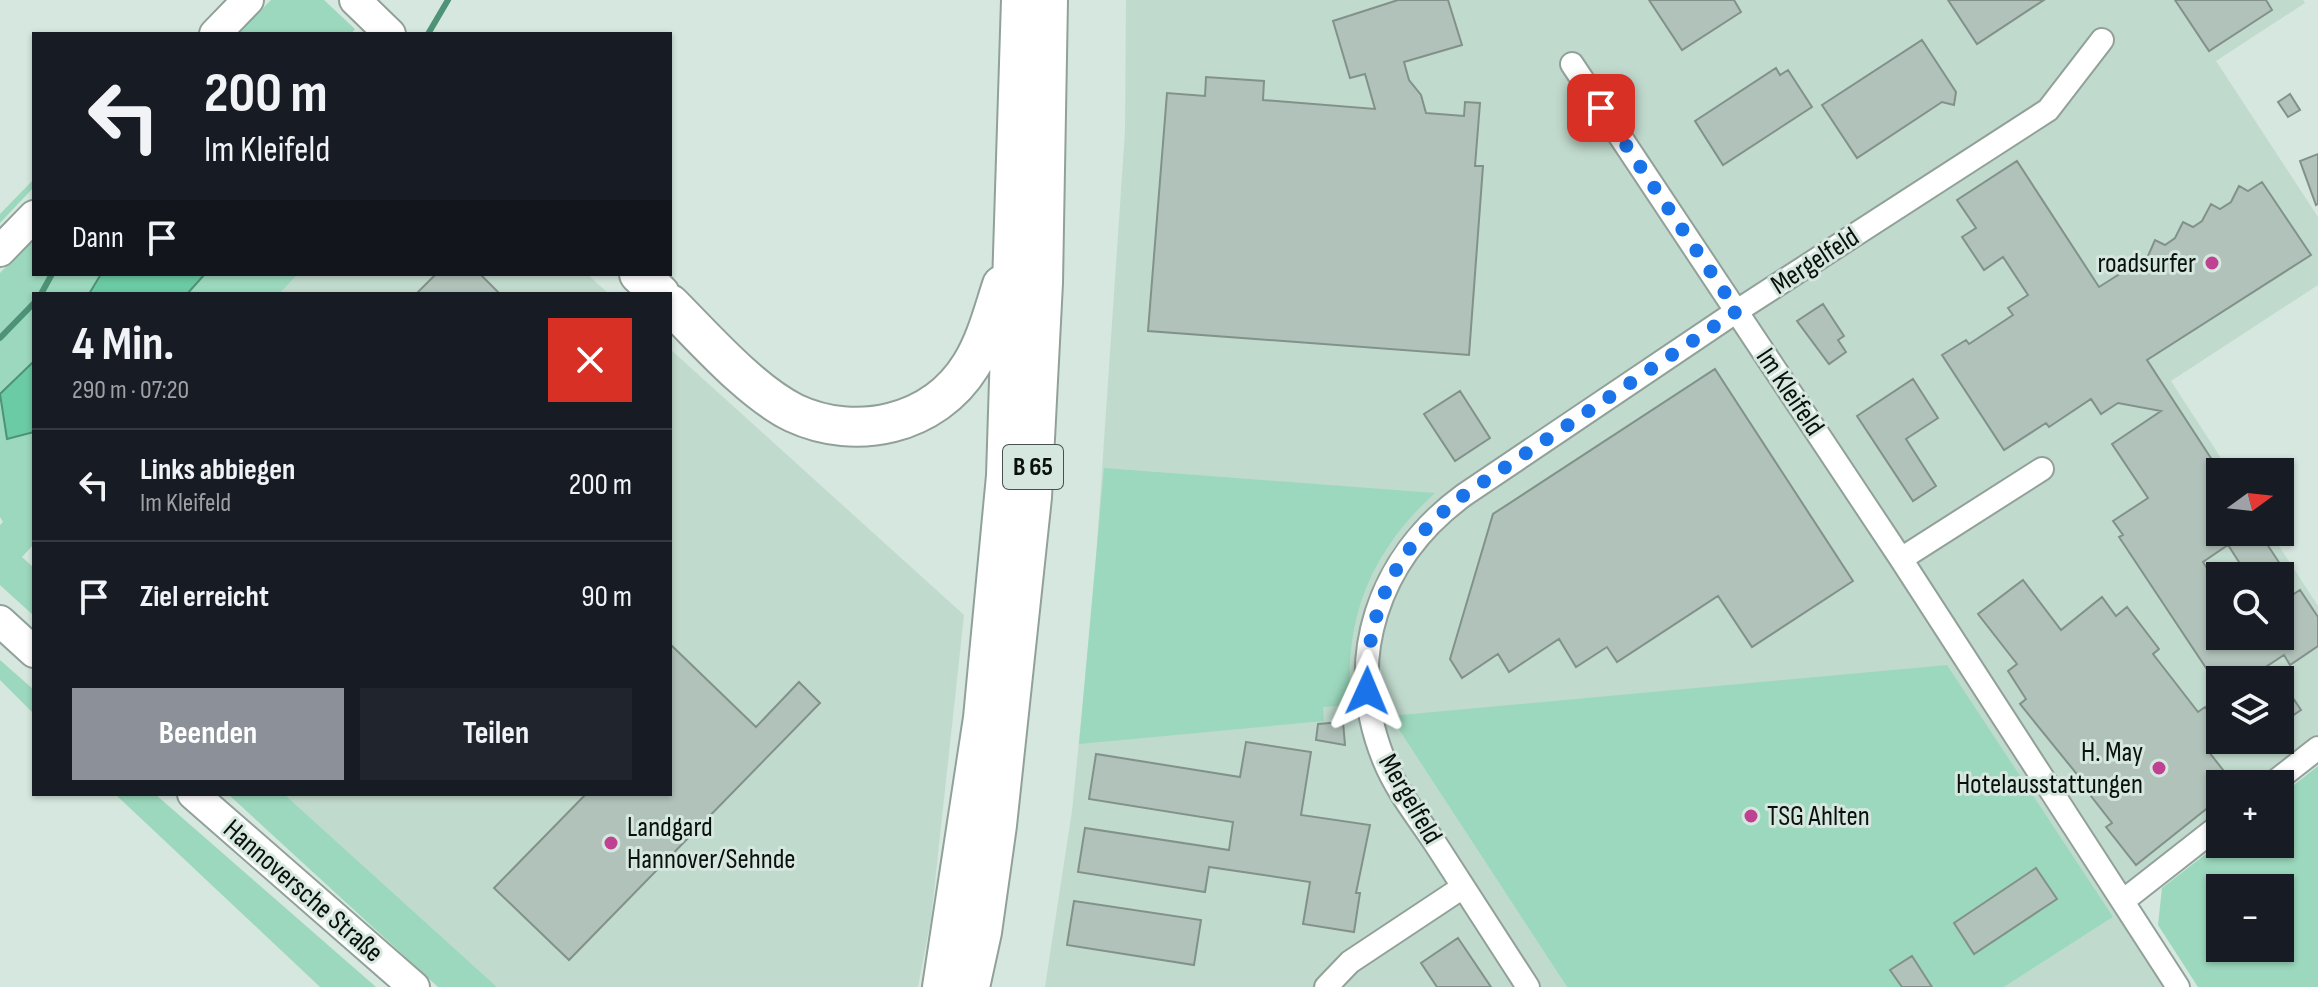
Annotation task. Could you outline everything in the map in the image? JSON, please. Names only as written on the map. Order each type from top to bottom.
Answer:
[{"type":"highway","name":"B 65","points":[[942,987],[983,718],[1006,476],[1016,241],[1021,0]]},
{"type":"highway","name":"B 65","points":[[970,987],[982,932],[997,825],[1032,497],[1043,283],[1048,0]]},
{"type":"highway","points":[[672,306],[743,377],[792,412],[833,426],[863,427],[895,422],[929,408],[954,389],[972,364],[988,327],[1016,241]]},
{"type":"highway","points":[[641,276],[658,292]]},
{"type":"highway","points":[[982,932],[982,987]]},
{"type":"street","points":[[217,32],[248,0]]},
{"type":"street","points":[[355,0],[388,32]]},
{"type":"street","name":"Mergelfeld","points":[[1528,987],[1397,785],[1377,740],[1367,691],[1368,654],[1385,588],[1410,546],[1444,510],[1737,311],[2048,110],[2102,40]]},
{"type":"street","name":"Im Kleifeld","points":[[1572,64],[1901,559],[2178,987]]},
{"type":"street","points":[[0,251],[32,218]]},
{"type":"street","points":[[1901,559],[2042,469]]},
{"type":"street","points":[[0,621],[32,650]]},
{"type":"street","points":[[2290,770],[2318,748]]},
{"type":"street","name":"Hannoversche Straße","points":[[195,796],[414,987]]},
{"type":"street","points":[[2123,901],[2206,836]]},
{"type":"street","points":[[1326,987],[1350,962],[1463,887]]},
{"type":"shaded area","points":[[271,0],[324,0],[355,29],[353,32],[239,32]]},
{"type":"shaded area","points":[[1126,0],[2303,0],[2305,3],[2216,61],[2318,217],[2318,285],[2171,381],[2221,458],[2206,458],[2206,546],[2279,546],[2289,562],[2206,562],[2206,650],[2294,650],[2294,569],[2318,606],[2318,734],[2294,753],[2294,666],[2206,666],[2206,754],[2293,754],[2273,770],[2206,770],[2206,822],[2106,898],[2163,987],[2004,987],[2113,917],[1390,716],[1567,987],[1045,987],[1072,811],[1093,603],[1125,132]]},
{"type":"shaded area","points":[[32,181],[32,189],[0,223],[0,214]]},
{"type":"shaded area","points":[[32,240],[32,276],[296,276],[281,292],[32,292],[32,546],[22,557],[32,566],[32,614],[0,585],[0,525],[3,522],[0,517],[0,273]]},
{"type":"shaded area","points":[[100,276],[203,276],[189,292],[90,292]]},
{"type":"shaded area","points":[[296,276],[589,276],[607,292],[281,292]]},
{"type":"shaded area","points":[[672,351],[964,615],[931,919],[918,987],[497,987],[286,796],[672,796]]},
{"type":"shaded area","points":[[32,363],[32,433],[7,439],[0,394]]},
{"type":"shaded area","points":[[1104,468],[1435,493],[1394,538],[1366,588],[1352,644],[1351,705],[1323,707],[1324,721],[1079,744]]},
{"type":"shaded area","points":[[0,660],[32,688],[32,712],[0,680]]},
{"type":"shaded area","name":"TSG Ahlten","points":[[1947,665],[2113,917],[2004,987],[1567,987],[1390,716]]},
{"type":"shaded area","points":[[2318,766],[2318,987],[2198,987],[2158,925],[2162,888],[2206,854],[2206,858],[2294,858],[2294,785]]},
{"type":"shaded area","points":[[117,796],[157,796],[376,987],[320,987]]},
{"type":"shaded area","points":[[230,796],[286,796],[497,987],[438,987]]},
{"type":"building","points":[[1398,0],[1448,0],[1462,45],[1404,62],[1409,80],[1421,95],[1426,113],[1464,116],[1465,102],[1480,103],[1475,166],[1483,166],[1469,355],[1148,331],[1167,93],[1205,96],[1206,77],[1264,81],[1263,100],[1375,109],[1365,74],[1350,78],[1333,21]]},
{"type":"building","points":[[1649,0],[1734,0],[1741,12],[1682,50]]},
{"type":"building","points":[[1948,0],[2044,0],[1977,44]]},
{"type":"building","points":[[2175,0],[2266,0],[2272,10],[2209,51]]},
{"type":"building","points":[[1922,40],[1956,92],[1954,105],[1942,102],[1857,158],[1822,105]]},
{"type":"building","points":[[1776,68],[1780,75],[1788,70],[1812,107],[1723,165],[1695,121]]},
{"type":"building","points":[[2290,94],[2300,110],[2288,117],[2278,102]]},
{"type":"building","points":[[2318,154],[2318,204],[2316,205],[2300,161]]},
{"type":"building","points":[[2017,161],[2099,287],[2148,256],[2155,240],[2165,245],[2175,238],[2183,222],[2193,227],[2202,221],[2211,204],[2220,209],[2231,202],[2239,186],[2248,191],[2262,182],[2311,255],[2147,360],[2211,458],[2206,458],[2206,546],[2227,546],[2203,562],[2206,567],[2206,650],[2294,650],[2294,594],[2300,590],[2318,617],[2318,646],[2290,665],[2284,655],[2267,666],[2206,668],[2119,537],[2123,535],[2113,521],[2148,498],[2112,444],[2161,411],[2118,403],[2101,414],[2091,399],[2049,427],[2046,423],[2004,450],[1942,355],[1966,340],[1969,344],[2013,315],[2008,308],[2028,295],[2003,257],[1984,270],[1962,237],[1976,228],[1957,200]]},
{"type":"building","points":[[434,276],[482,276],[498,292],[418,292]]},
{"type":"building","points":[[1823,304],[1844,336],[1838,340],[1846,352],[1829,364],[1797,321]]},
{"type":"building","points":[[1715,369],[1853,581],[1752,647],[1718,596],[1617,662],[1607,647],[1576,667],[1559,639],[1509,672],[1498,654],[1462,678],[1450,659],[1493,514]]},
{"type":"building","points":[[1913,379],[1938,418],[1906,439],[1936,486],[1913,501],[1857,416]]},
{"type":"building","points":[[1460,391],[1490,438],[1455,461],[1424,414]]},
{"type":"building","points":[[2229,546],[2268,546],[2279,562],[2239,562]]},
{"type":"building","points":[[2023,580],[2061,630],[2102,597],[2116,616],[2127,607],[2159,649],[2153,654],[2198,712],[2206,708],[2206,754],[2211,754],[2223,770],[2206,770],[2206,809],[2136,865],[2106,827],[2112,823],[2091,796],[2093,794],[2020,704],[2026,699],[2008,671],[2017,664],[1978,614]]},
{"type":"building","name":"Landgard Hannover/Sehnde","points":[[672,646],[756,727],[799,682],[820,703],[569,960],[494,888],[584,796],[672,796]]},
{"type":"building","points":[[2294,700],[2301,710],[2294,715]]},
{"type":"building","points":[[1343,722],[1345,745],[1316,740],[1318,724]]},
{"type":"building","points":[[1246,742],[1311,752],[1301,815],[1370,825],[1356,893],[1360,893],[1354,932],[1303,924],[1310,882],[1209,867],[1205,892],[1078,872],[1085,828],[1229,850],[1233,822],[1089,799],[1096,754],[1240,777]]},
{"type":"building","points":[[2036,868],[2057,899],[1974,954],[1954,923]]},
{"type":"building","points":[[1074,901],[1201,920],[1194,965],[1067,945]]},
{"type":"building","points":[[1458,938],[1491,987],[1437,987],[1421,963]]},
{"type":"building","points":[[1912,956],[1932,987],[1902,987],[1890,970]]},
{"type":"waterway","points":[[429,32],[448,0]]},
{"type":"waterway","points":[[42,292],[51,276]]},
{"type":"waterway","points":[[0,338],[32,305]]},
{"type":"place","name":"roadsurfer","points":[[2212,263]]},
{"type":"place","name":"H. May Hotelausstattungen","points":[[2159,768]]},
{"type":"place","name":"TSG Ahlten","points":[[1751,816]]},
{"type":"place","name":"Landgard Hannover/Sehnde","points":[[611,843]]},
{"type":"route","points":[[1367,691],[1371,635],[1385,588],[1410,546],[1426,527],[1464,495],[1737,311],[1601,108]]}]
